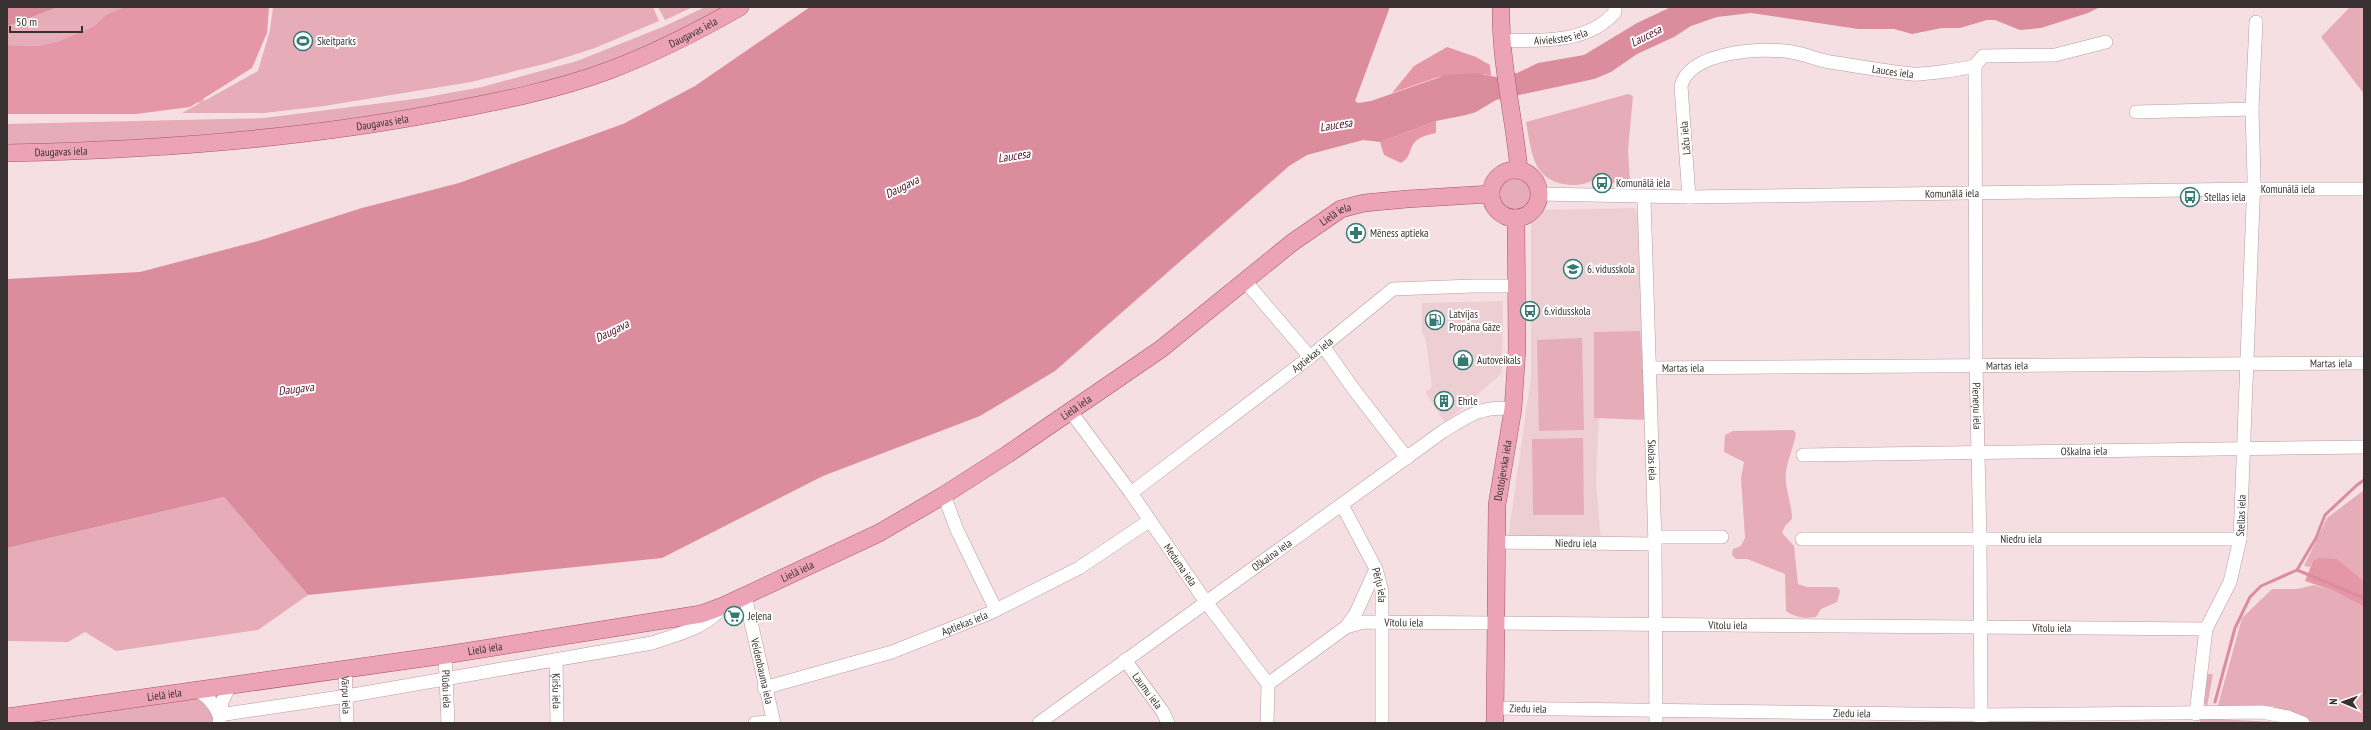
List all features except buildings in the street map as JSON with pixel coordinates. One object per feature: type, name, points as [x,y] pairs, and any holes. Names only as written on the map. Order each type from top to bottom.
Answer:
[{"type":"main road","name":"Daugavas iela","points":[[7,153],[112,150],[256,140],[398,120],[462,108],[558,86],[610,70],[685,37],[740,7]]},
{"type":"main road","points":[[1501,7],[1501,40],[1513,116],[1518,170]]},
{"type":"main road","points":[[1518,170],[1531,176],[1538,187],[1539,194],[1535,208],[1530,213],[1516,218],[1509,217],[1496,209],[1491,194],[1492,186],[1502,173],[1518,170]]},
{"type":"main road","name":"Lielā iela","points":[[7,717],[445,654],[701,614],[745,596],[879,532],[944,495],[1071,412],[1161,349],[1315,225],[1341,209],[1364,203],[1491,194]]},
{"type":"main road","name":"Dostojevska iela","points":[[1495,716],[1497,505],[1513,410],[1517,349],[1516,218]]},
{"type":"street","name":"Aiviekstes iela","points":[[1501,40],[1534,42],[1564,37],[1601,25],[1615,10]]},
{"type":"street","name":"Stellas iela","points":[[2196,714],[2206,629],[2230,582],[2240,539],[2253,188],[2252,109],[2256,22]]},
{"type":"street","name":"Lauces iela","points":[[1682,80],[1700,63],[1723,55],[1759,50],[1792,52],[1828,62],[1912,74],[1927,74],[1975,65],[1983,56],[2055,55],[2106,42]]},
{"type":"street","name":"Pieneņu iela","points":[[1975,65],[1976,366],[1980,539],[1980,719]]},
{"type":"street","name":"Lāču iela","points":[[1682,80],[1681,86],[1689,198]]},
{"type":"street","points":[[2136,112],[2252,109]]},
{"type":"street","name":"Komunālā iela","points":[[1539,194],[1689,198],[2253,188],[2364,189]]},
{"type":"street","name":"Skolas iela","points":[[1644,198],[1655,541],[1656,723]]},
{"type":"street","points":[[1245,281],[1310,357]]},
{"type":"street","name":"Aptiekas iela","points":[[1131,493],[1310,357],[1393,289],[1517,286]]},
{"type":"street","points":[[1323,346],[1355,391],[1407,458]]},
{"type":"street","name":"Martas iela","points":[[1649,368],[2364,363]]},
{"type":"street","name":"Oškalna iela","points":[[1039,723],[1442,432],[1482,410],[1499,407],[1513,410]]},
{"type":"street","name":"Meduma iela","points":[[1071,412],[1131,493],[1206,602],[1268,684]]},
{"type":"street","name":"Oškalna iela","points":[[1803,455],[2243,450],[2364,447]]},
{"type":"street","points":[[944,495],[957,530],[996,610]]},
{"type":"street","name":"Pērļu iela","points":[[1342,505],[1376,569],[1382,591],[1382,723]]},
{"type":"street","name":"Aptiekas iela","points":[[764,688],[892,652],[996,610],[1079,568],[1149,520]]},
{"type":"street","name":"Niedru iela","points":[[1496,542],[1655,541],[1722,537]]},
{"type":"street","name":"Niedru iela","points":[[1802,539],[2240,539]]},
{"type":"street","points":[[1346,627],[1355,615],[1376,569]]},
{"type":"street","name":"Veidenbauma iela","points":[[745,596],[764,688],[773,722]]},
{"type":"street","points":[[219,719],[556,660],[658,640],[685,632],[708,620],[723,606]]},
{"type":"street","name":"Vītolu iela","points":[[1268,684],[1346,627],[1364,622],[2206,629]]},
{"type":"street","name":"Plūdu iela","points":[[445,654],[448,723]]},
{"type":"street","name":"Ķiršu iela","points":[[556,660],[557,723]]},
{"type":"street","name":"Laumu iela","points":[[1125,660],[1163,712],[1168,723]]},
{"type":"street","name":"Vārpu iela","points":[[345,668],[347,723]]},
{"type":"street","points":[[1267,723],[1268,684]]},
{"type":"street","points":[[219,719],[226,692],[230,685]]},
{"type":"street","points":[[197,690],[211,700],[219,719]]},
{"type":"street","name":"Ziedu iela","points":[[1495,716],[1656,709],[1980,719],[2262,712],[2288,717],[2303,723]]},
{"type":"street","points":[[755,723],[773,722]]},
{"type":"shaded area","points":[[7,7],[124,7],[107,14],[94,26],[59,41],[38,46],[7,45]]},
{"type":"shaded area","points":[[124,7],[269,7],[267,33],[252,68],[190,107],[136,114],[7,114],[7,45],[38,46],[59,41],[94,26],[107,14]]},
{"type":"shaded area","points":[[273,7],[653,7],[659,21],[595,48],[548,63],[471,82],[324,106],[264,113],[182,113],[200,103],[118,102],[198,44],[204,101],[258,71],[270,30]]},
{"type":"shaded area","points":[[658,7],[693,7],[665,20]]},
{"type":"shaded area","points":[[705,7],[730,7],[671,37],[576,75],[480,99],[249,134],[7,147],[7,124],[264,118],[422,98],[482,87],[577,61],[665,26]]},
{"type":"shaded area","points":[[2350,7],[2364,7],[2364,94],[2321,37]]},
{"type":"shaded area","points":[[1447,47],[1476,57],[1490,65],[1491,76],[1485,74],[1438,77],[1392,93],[1414,66]]},
{"type":"shaded area","points":[[1628,94],[1633,96],[1628,150],[1630,181],[1610,183],[1597,180],[1576,185],[1562,184],[1551,180],[1543,174],[1537,166],[1533,156],[1526,122]]},
{"type":"shaded area","points":[[1436,121],[1436,133],[1418,139],[1414,143],[1406,159],[1401,163],[1384,155],[1380,142]]},
{"type":"shaded area","points":[[1516,177],[1522,178],[1528,182],[1532,188],[1532,200],[1528,206],[1522,210],[1516,211],[1510,210],[1504,206],[1500,200],[1499,194],[1500,188],[1504,182],[1510,178]]},
{"type":"shaded area","points":[[1635,208],[1640,225],[1644,418],[1599,417],[1596,481],[1601,540],[1508,539],[1531,377],[1531,215],[1538,210]]},
{"type":"shaded area","points":[[1503,301],[1502,373],[1445,423],[1425,392],[1432,387],[1426,341],[1422,332],[1422,303]]},
{"type":"shaded area","points":[[1640,331],[1647,420],[1594,418],[1594,332]]},
{"type":"shaded area","points":[[1582,338],[1584,430],[1539,431],[1537,340]]},
{"type":"shaded area","points":[[1793,430],[1796,433],[1786,472],[1792,519],[1785,526],[1782,533],[1794,546],[1798,584],[1807,587],[1837,587],[1840,591],[1837,602],[1821,609],[1816,617],[1812,618],[1796,616],[1786,611],[1785,574],[1747,559],[1736,559],[1732,555],[1733,549],[1741,546],[1745,538],[1741,478],[1744,462],[1724,452],[1725,435],[1733,431]]},
{"type":"shaded area","points":[[1583,438],[1584,515],[1533,515],[1532,439]]},
{"type":"shaded area","points":[[2364,490],[2364,581],[2337,559],[2313,561],[2310,567],[2304,566],[2327,518]]},
{"type":"shaded area","points":[[224,497],[308,595],[258,630],[116,651],[85,632],[68,642],[7,641],[7,548]]},
{"type":"shaded area","points":[[2319,558],[2337,559],[2364,581],[2364,607],[2334,591],[2305,581],[2313,561]]},
{"type":"shaded area","points":[[2314,585],[2334,591],[2364,607],[2364,723],[2315,723],[2272,706],[2221,710],[2218,705],[2242,618],[2272,589],[2297,589]]},
{"type":"shaded area","points":[[2205,674],[2213,674],[2207,707],[2202,700]]},
{"type":"shaded area","points":[[195,696],[204,700],[210,705],[213,723],[10,723]]},
{"type":"shaded area","points":[[2199,718],[2273,722],[2278,723],[2200,723]]},
{"type":"water","points":[[7,7],[58,7],[7,26]]},
{"type":"water","points":[[810,7],[1390,7],[1355,101],[1358,103],[1371,101],[1446,75],[1477,73],[1496,77],[1517,73],[1538,63],[1584,55],[1637,23],[1671,7],[2100,7],[2088,13],[2041,28],[2020,30],[1995,20],[1987,20],[1960,28],[1942,28],[1912,34],[1894,29],[1858,29],[1751,13],[1717,17],[1691,26],[1674,37],[1637,54],[1611,72],[1594,79],[1496,100],[1476,112],[1436,121],[1380,142],[1363,140],[1307,155],[1289,166],[1055,371],[980,416],[823,476],[662,558],[308,595],[224,497],[7,548],[7,279],[140,272],[258,241],[362,208],[459,183],[623,124],[695,86]]},
{"type":"waterway","points":[[2215,702],[2235,628],[2250,597],[2261,586],[2297,570],[2316,538],[2325,515],[2364,480]]},
{"type":"waterway","points":[[2297,570],[2364,598]]},
{"type":"place","name":"Skeitparks","points":[[303,41]]},
{"type":"place","name":"Komunālā iela","points":[[1602,183]]},
{"type":"place","name":"Stellas iela","points":[[2190,197]]},
{"type":"place","name":"Mēness aptieka","points":[[1356,233]]},
{"type":"place","name":"6. vidusskola","points":[[1573,269]]},
{"type":"place","name":"6.vidusskola","points":[[1530,311]]},
{"type":"place","name":"Latvijas Propāna Gāze","points":[[1435,320]]},
{"type":"place","name":"Autoveikals","points":[[1463,360]]},
{"type":"place","name":"Ehrle","points":[[1444,401]]},
{"type":"place","name":"Jeļena","points":[[734,616]]},
{"type":"water label","name":"Laucesa","points":[[1646,36]]},
{"type":"water label","name":"Laucesa","points":[[1336,125]]},
{"type":"water label","name":"Laucesa","points":[[1014,156]]},
{"type":"water label","name":"Daugava","points":[[902,187]]},
{"type":"water label","name":"Daugava","points":[[612,331]]},
{"type":"water label","name":"Daugava","points":[[296,389]]}]
